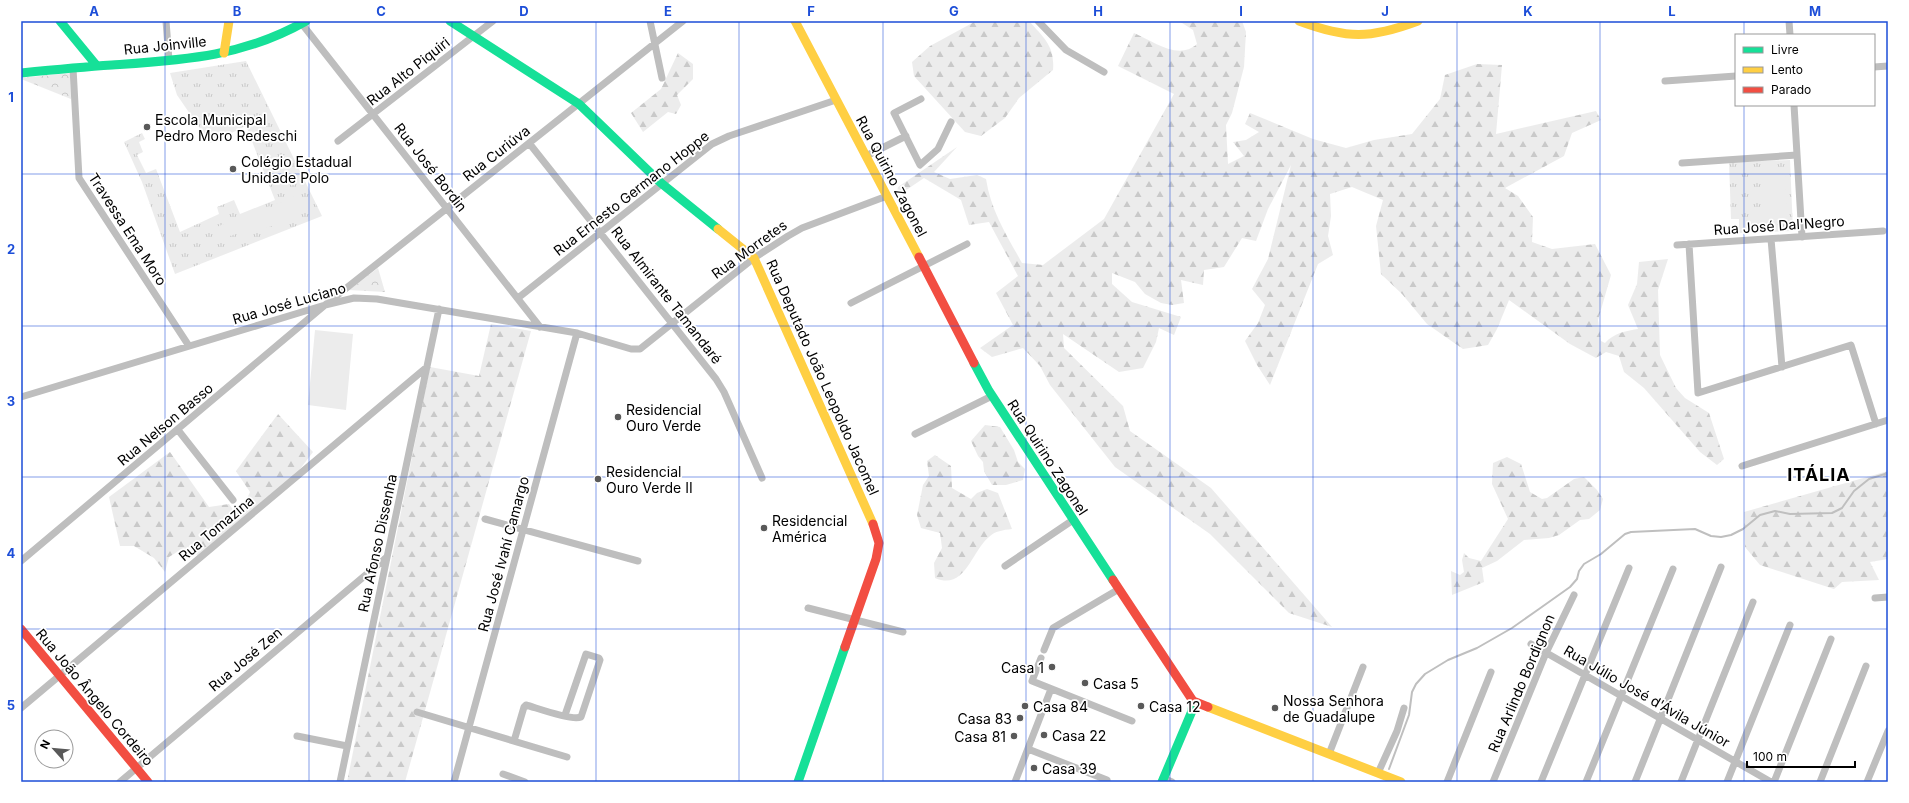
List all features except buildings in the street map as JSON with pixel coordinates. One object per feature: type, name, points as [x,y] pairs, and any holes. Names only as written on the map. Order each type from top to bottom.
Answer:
[{"type":"street","points":[[60,21],[97,66]]},
{"type":"street","points":[[166,21],[169,60]]},
{"type":"street","points":[[224,53],[229,21]]},
{"type":"street","name":"Rua Deputado João Leopoldo Jacomel","points":[[450,21],[578,104],[662,183],[754,258],[878,536],[879,543],[876,559],[798,782]]},
{"type":"street","name":"Rua Alto Piquiri","points":[[338,141],[493,21]]},
{"type":"street","points":[[650,21],[662,78]]},
{"type":"street","name":"Rua Curiúva","points":[[325,305],[683,21]]},
{"type":"street","name":"Rua Quirino Zagonel","points":[[795,21],[956,331],[992,396],[1193,701]]},
{"type":"street","points":[[1038,21],[1066,50],[1104,72]]},
{"type":"street","points":[[1299,21],[1333,34],[1359,37],[1382,34],[1418,21]]},
{"type":"street","points":[[1789,21],[1790,34]]},
{"type":"street","name":"Rua Joinville","points":[[21,73],[169,60],[224,53],[264,43],[304,22]]},
{"type":"street","name":"Rua José Bordin","points":[[304,22],[373,114],[540,326]]},
{"type":"street","points":[[1875,67],[1888,66]]},
{"type":"street","name":"Travessa Ema Moro","points":[[74,68],[79,178],[189,346]]},
{"type":"street","points":[[1665,81],[1735,76]]},
{"type":"street","points":[[921,99],[894,112],[920,165],[938,149],[951,122]]},
{"type":"street","name":"Rua Ernesto Germano Hoppe","points":[[518,298],[703,149],[721,139],[836,100]]},
{"type":"street","points":[[1794,106],[1802,236]]},
{"type":"street","points":[[866,156],[906,136]]},
{"type":"street","name":"Rua Almirante Tamandaré","points":[[529,143],[721,386],[762,478]]},
{"type":"street","points":[[1682,162],[1797,155]]},
{"type":"street","name":"Rua Morretes","points":[[640,349],[754,258],[788,236],[802,228],[887,196]]},
{"type":"street","name":"Rua José Dal'Negro","points":[[1677,245],[1883,231]]},
{"type":"street","points":[[1771,239],[1782,367]]},
{"type":"street","points":[[851,303],[968,244]]},
{"type":"street","points":[[1689,244],[1698,393],[1851,345],[1876,424]]},
{"type":"street","name":"Rua José Luciano","points":[[21,397],[325,305],[365,297],[540,326],[577,333],[631,349],[640,349]]},
{"type":"street","name":"Rua Nelson Basso","points":[[21,561],[325,305]]},
{"type":"street","name":"Rua Afonso Dissenha","points":[[340,782],[440,309]]},
{"type":"street","name":"Rua José Ivahí Camargo","points":[[454,782],[577,333]]},
{"type":"street","name":"Rua Tomazina","points":[[21,708],[427,367]]},
{"type":"street","points":[[915,434],[992,396]]},
{"type":"street","points":[[1742,466],[1888,420]]},
{"type":"street","points":[[178,430],[233,500]]},
{"type":"street","points":[[485,519],[638,561]]},
{"type":"street","points":[[1005,566],[1073,520]]},
{"type":"street","name":"Rua José Zen","points":[[120,782],[387,557]]},
{"type":"street","points":[[1634,782],[1721,567]]},
{"type":"street","points":[[1541,782],[1630,568]]},
{"type":"street","points":[[1586,782],[1673,570]]},
{"type":"street","points":[[1044,650],[1053,628],[1119,588]]},
{"type":"street","name":"Rua Arlindo Bordignon","points":[[1493,782],[1546,653],[1574,595]]},
{"type":"street","points":[[1875,598],[1888,597]]},
{"type":"street","points":[[1681,782],[1753,602]]},
{"type":"street","points":[[808,608],[903,632]]},
{"type":"street","points":[[1728,782],[1790,625]]},
{"type":"street","name":"Rua João Ângelo Cordeiro","points":[[21,629],[148,782]]},
{"type":"street","points":[[1774,782],[1831,639]]},
{"type":"street","name":"Rua Júlio José d'Ávila Júnior","points":[[1531,644],[1771,782]]},
{"type":"street","points":[[514,741],[526,704],[565,715],[578,718],[581,717],[600,660],[599,658],[588,653],[586,654],[565,715]]},
{"type":"street","points":[[1041,658],[1032,681],[1132,721]]},
{"type":"street","points":[[1820,782],[1866,666]]},
{"type":"street","points":[[1329,754],[1363,667]]},
{"type":"street","points":[[1447,782],[1491,672]]},
{"type":"street","points":[[1015,782],[1051,689]]},
{"type":"street","points":[[1172,782],[1163,780],[1192,711],[1193,701],[1400,782]]},
{"type":"street","points":[[1378,773],[1397,731],[1404,708]]},
{"type":"street","points":[[417,712],[567,757]]},
{"type":"street","points":[[1867,782],[1888,731]]},
{"type":"street","points":[[297,736],[347,746]]},
{"type":"street","points":[[1028,749],[1107,780]]},
{"type":"street","points":[[503,774],[525,782]]},
{"type":"green space","points":[[976,21],[1029,21],[1050,48],[1053,62],[1053,70],[1019,98],[1005,118],[981,136],[965,132],[914,76],[912,62],[930,46]]},
{"type":"green space","points":[[1179,21],[1242,21],[1246,32],[1244,67],[1232,113],[1226,125],[1228,164],[1244,156],[1233,142],[1246,140],[1259,132],[1245,124],[1250,113],[1313,139],[1346,148],[1374,140],[1412,134],[1440,99],[1445,75],[1477,64],[1502,65],[1496,134],[1596,111],[1601,120],[1572,133],[1564,156],[1505,188],[1518,196],[1533,217],[1532,242],[1552,249],[1595,244],[1611,275],[1598,320],[1601,341],[1605,343],[1616,335],[1638,329],[1628,305],[1637,284],[1639,262],[1668,259],[1658,290],[1660,355],[1676,388],[1685,398],[1709,413],[1724,459],[1717,465],[1700,452],[1644,388],[1624,372],[1619,356],[1606,352],[1596,358],[1570,344],[1509,300],[1497,329],[1488,345],[1463,349],[1427,324],[1402,294],[1381,274],[1376,226],[1383,200],[1352,187],[1330,194],[1331,216],[1328,236],[1333,255],[1318,264],[1270,385],[1257,365],[1245,341],[1258,323],[1265,305],[1252,289],[1268,259],[1291,165],[1268,209],[1256,241],[1242,238],[1224,267],[1204,270],[1203,285],[1181,280],[1184,303],[1172,305],[1161,303],[1145,294],[1135,282],[1112,273],[1112,284],[1132,302],[1181,317],[1174,335],[1159,328],[1156,342],[1143,368],[1119,372],[1063,334],[1064,348],[1123,406],[1130,431],[1211,488],[1332,627],[1289,613],[1210,534],[1115,467],[1050,385],[1040,366],[1023,348],[992,357],[980,348],[1013,325],[996,293],[1018,276],[989,222],[969,225],[961,200],[924,178],[896,197],[898,187],[957,147],[934,172],[950,179],[977,175],[986,179],[988,191],[996,213],[1005,233],[1022,263],[1043,265],[1104,219],[1174,94],[1118,66],[1134,33],[1166,48],[1182,51],[1190,49],[1197,44],[1193,30]]},
{"type":"green space","points":[[678,53],[693,64],[693,79],[677,95],[681,105],[676,114],[668,112],[643,132],[631,113],[661,89]]},
{"type":"green space","name":"Colégio Estadual Unidade Polo","points":[[246,61],[322,216],[175,274],[142,182],[124,142],[142,133],[145,139],[139,142],[143,152],[137,155],[146,173],[156,169],[180,232],[219,214],[217,207],[234,200],[240,214],[275,200],[246,126],[210,143],[177,95],[170,73]]},
{"type":"green space","points":[[70,73],[71,99],[21,79],[21,78]]},
{"type":"green space","points":[[1790,160],[1793,231],[1739,233],[1739,219],[1731,219],[1729,162]]},
{"type":"green space","points":[[1762,173],[1785,173],[1787,220],[1763,221]]},
{"type":"green space","points":[[300,194],[306,208],[293,214],[287,200]]},
{"type":"green space","points":[[282,202],[288,219],[279,222],[272,205]]},
{"type":"green space","points":[[270,206],[277,224],[245,236],[238,218]]},
{"type":"green space","points":[[236,219],[241,232],[219,240],[214,228]]},
{"type":"green space","points":[[378,268],[385,292],[349,290]]},
{"type":"green space","points":[[491,324],[531,331],[405,782],[347,782],[430,367],[479,376]]},
{"type":"green space","points":[[315,330],[353,334],[346,410],[308,405]]},
{"type":"green space","points":[[278,414],[313,452],[297,473],[198,555],[180,550],[169,557],[165,572],[154,558],[134,546],[120,546],[109,497],[170,452],[209,507],[229,504],[234,511],[245,503],[250,492],[236,471]]},
{"type":"green space","points":[[985,425],[1000,427],[1014,450],[1018,462],[1025,469],[1023,480],[1006,485],[992,485],[984,471],[983,462],[978,456],[971,441]]},
{"type":"green space","points":[[935,455],[951,466],[952,488],[971,499],[977,493],[987,489],[998,493],[1012,529],[999,531],[991,535],[961,575],[954,579],[945,581],[935,578],[934,563],[942,548],[940,533],[921,528],[917,515],[923,485],[929,476],[927,461]]},
{"type":"green space","points":[[1507,457],[1521,464],[1530,492],[1542,499],[1547,498],[1574,479],[1584,477],[1597,490],[1603,499],[1600,510],[1589,519],[1580,520],[1559,535],[1549,538],[1524,540],[1497,561],[1482,568],[1484,582],[1452,595],[1451,571],[1460,575],[1464,572],[1462,560],[1464,553],[1469,558],[1481,561],[1508,519],[1492,484],[1493,463]]},
{"type":"green space","points":[[1888,471],[1888,559],[1870,562],[1879,580],[1842,582],[1834,589],[1760,565],[1745,547],[1744,512]]},
{"type":"waterway","points":[[1389,769],[1409,715],[1412,692],[1416,684],[1425,674],[1448,660],[1477,648],[1512,628],[1570,587],[1577,579],[1579,571],[1584,564],[1601,554],[1625,534],[1631,532],[1695,529],[1711,536],[1721,537],[1731,535],[1743,529],[1760,515],[1775,511],[1790,514],[1832,513],[1842,508],[1854,491],[1869,479],[1888,473]]},
{"type":"traffic: fast","points":[[60,21],[97,66]]},
{"type":"traffic: fast","points":[[21,73],[163,61],[212,55],[259,42],[306,21]]},
{"type":"traffic: fast","points":[[450,21],[579,104],[661,183],[718,229]]},
{"type":"traffic: fast","points":[[974,363],[989,391],[1113,580]]},
{"type":"traffic: fast","points":[[798,782],[845,647]]},
{"type":"traffic: fast","points":[[1162,782],[1192,711],[1193,701]]},
{"type":"traffic: slow","points":[[224,53],[229,21]]},
{"type":"traffic: slow","points":[[795,21],[919,257]]},
{"type":"traffic: slow","points":[[1299,21],[1345,34],[1372,34],[1418,21]]},
{"type":"traffic: slow","points":[[718,229],[754,258],[873,524]]},
{"type":"traffic: slow","points":[[1208,707],[1401,782]]},
{"type":"traffic: jam","points":[[919,257],[974,363]]},
{"type":"traffic: jam","points":[[845,647],[876,559],[879,543],[873,524]]},
{"type":"traffic: jam","points":[[1113,580],[1193,701],[1208,707]]},
{"type":"traffic: jam","points":[[21,629],[148,782]]},
{"type":"place","name":"Escola Municipal Pedro Moro Redeschi","points":[[147,127]]},
{"type":"place","name":"Colégio Estadual Unidade Polo","points":[[233,169]]},
{"type":"place","name":"Residencial Ouro Verde","points":[[618,417]]},
{"type":"place","name":"Residencial Ouro Verde II","points":[[598,479]]},
{"type":"place","name":"Residencial América","points":[[764,528]]},
{"type":"place","name":"Casa 1","points":[[1052,667]]},
{"type":"place","name":"Casa 5","points":[[1085,683]]},
{"type":"place","name":"Casa 84","points":[[1025,706]]},
{"type":"place","name":"Casa 12","points":[[1141,706]]},
{"type":"place","name":"Nossa Senhora de Guadalupe","points":[[1275,708]]},
{"type":"place","name":"Casa 83","points":[[1020,718]]},
{"type":"place","name":"Casa 22","points":[[1044,735]]},
{"type":"place","name":"Casa 81","points":[[1014,736]]},
{"type":"place","name":"Casa 39","points":[[1034,768]]},
{"type":"district","name":"ITÁLIA","points":[[1819,474]]}]
